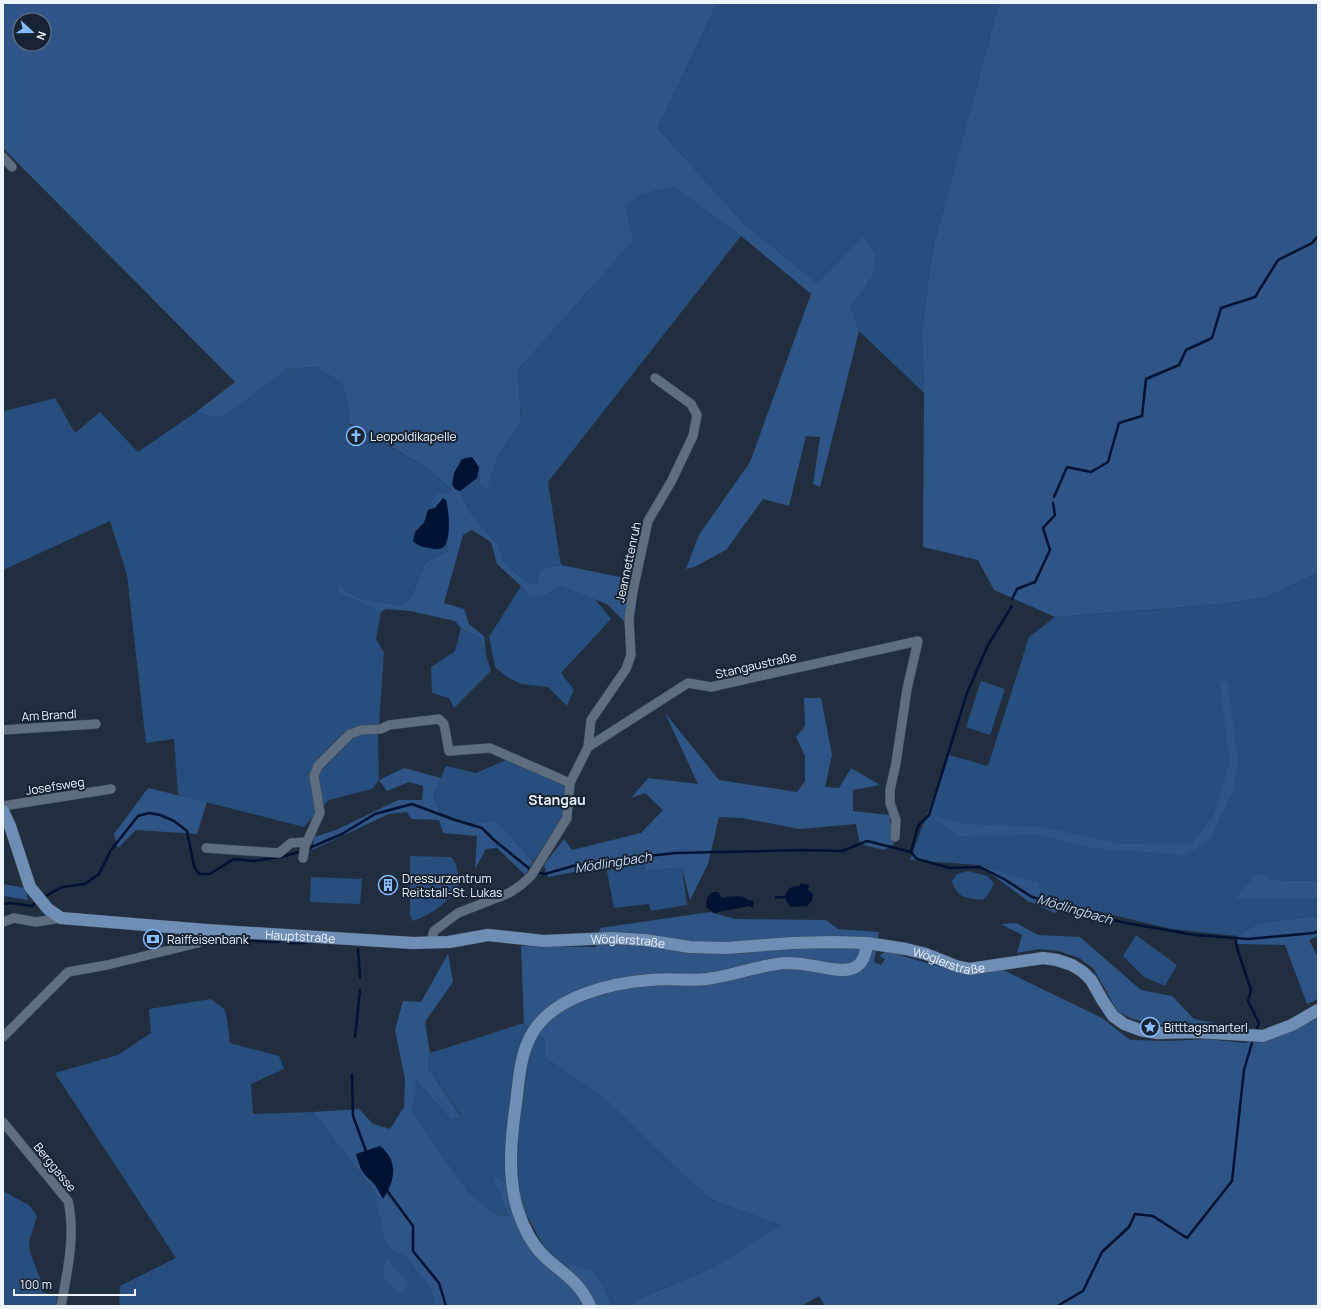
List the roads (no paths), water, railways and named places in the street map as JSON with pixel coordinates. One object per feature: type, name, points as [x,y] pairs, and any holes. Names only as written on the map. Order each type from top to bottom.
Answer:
[{"type":"main road","name":"Hauptstraße","points":[[3,811],[10,826],[30,887],[48,909],[61,918],[206,930],[413,943],[448,942],[488,935],[544,941]]},
{"type":"main road","name":"Wöglerstraße","points":[[544,941],[613,938],[645,940],[690,947],[726,948],[806,942],[867,943],[906,948],[956,966],[969,969],[1043,958],[1057,960],[1072,965],[1083,972],[1091,980],[1103,1002],[1113,1016],[1124,1024],[1140,1030],[1157,1033],[1196,1032],[1262,1036],[1279,1031],[1318,1010]]},
{"type":"main road","points":[[590,1306],[576,1283],[548,1260],[537,1248],[524,1225],[516,1202],[512,1174],[514,1121],[522,1059],[533,1032],[551,1013],[572,999],[590,991],[618,983],[651,980],[707,979],[760,967],[786,964],[814,966],[834,970],[848,970],[863,962],[867,943]]},
{"type":"street","points":[[3,157],[12,167]]},
{"type":"street","name":"Jeannettenruh","points":[[588,746],[591,720],[626,669],[631,655],[629,619],[632,591],[648,521],[671,482],[693,436],[696,415],[691,404],[655,378]]},
{"type":"street","name":"Stangaustraße","points":[[588,746],[688,682],[712,687],[918,641],[907,688],[896,763],[890,790],[890,803],[896,820],[896,838]]},
{"type":"street","points":[[303,858],[306,844],[320,813],[314,776],[318,766],[350,734],[361,730],[381,729],[389,725],[439,719],[444,724],[449,751],[490,748],[570,783]]},
{"type":"street","name":"Am Brandl","points":[[3,730],[96,724]]},
{"type":"street","points":[[430,943],[434,931],[458,913],[509,893],[531,876],[567,818],[570,783],[588,746]]},
{"type":"street","name":"Josefsweg","points":[[3,806],[111,789]]},
{"type":"street","points":[[206,848],[279,853],[291,843],[306,844]]},
{"type":"street","points":[[3,922],[14,918],[36,922],[61,918]]},
{"type":"street","points":[[3,1037],[68,972],[107,965],[198,943],[206,930]]},
{"type":"street","name":"Berggasse","points":[[3,1122],[68,1202],[71,1215],[71,1241],[61,1306]]},
{"type":"waterway","points":[[1054,497],[1067,467],[1091,472],[1108,462],[1119,423],[1142,416],[1146,379],[1179,365],[1186,350],[1212,338],[1221,308],[1255,297],[1278,260],[1312,243],[1318,236]]},
{"type":"waterway","points":[[1012,599],[1017,589],[1035,582],[1050,550],[1043,528],[1055,515],[1053,503]]},
{"type":"waterway","points":[[911,852],[918,826],[929,815],[967,693],[988,645],[1012,606]]},
{"type":"waterway","name":"Mödlingbach","points":[[307,849],[342,834],[375,814],[412,804],[482,828],[494,840],[531,870]]},
{"type":"waterway","name":"Mödlingbach","points":[[44,897],[62,887],[85,884],[99,874],[111,850],[138,816],[149,813],[160,815],[174,821],[187,831],[194,866],[199,874],[210,874],[234,859],[253,861],[281,857],[302,851]]},
{"type":"waterway","name":"Mödlingbach","points":[[536,872],[545,874],[573,866],[676,853],[802,850],[842,851],[867,841],[911,852],[917,859],[950,868],[980,867],[1004,879],[1032,897],[1121,922],[1195,935],[1248,939],[1314,933],[1318,931]]},
{"type":"waterway","name":"Mödlingbach","points":[[3,904],[10,903],[32,906],[38,901]]},
{"type":"waterway","points":[[1235,938],[1251,990],[1248,1001],[1259,1023],[1257,1029]]},
{"type":"waterway","points":[[232,940],[279,942]]},
{"type":"waterway","points":[[288,943],[306,943]]},
{"type":"waterway","points":[[358,949],[360,978]]},
{"type":"waterway","points":[[355,1037],[360,990]]},
{"type":"waterway","points":[[1059,1305],[1083,1291],[1102,1252],[1129,1227],[1135,1214],[1153,1216],[1187,1238],[1232,1181],[1244,1070],[1252,1043]]},
{"type":"waterway","points":[[352,1075],[353,1116],[366,1151]]},
{"type":"waterway","points":[[388,1192],[413,1226],[413,1251],[439,1283],[446,1306]]},
{"type":"place","name":"Leopoldikapelle","points":[[356,436]]},
{"type":"place","name":"Dressurzentrum Reitstall-St. Lukas","points":[[388,885]]},
{"type":"place","name":"Raiffeisenbank","points":[[153,939]]},
{"type":"place","name":"Bitttagsmarterl","points":[[1150,1027]]},
{"type":"district","name":"Stangau","points":[[557,799]]}]
